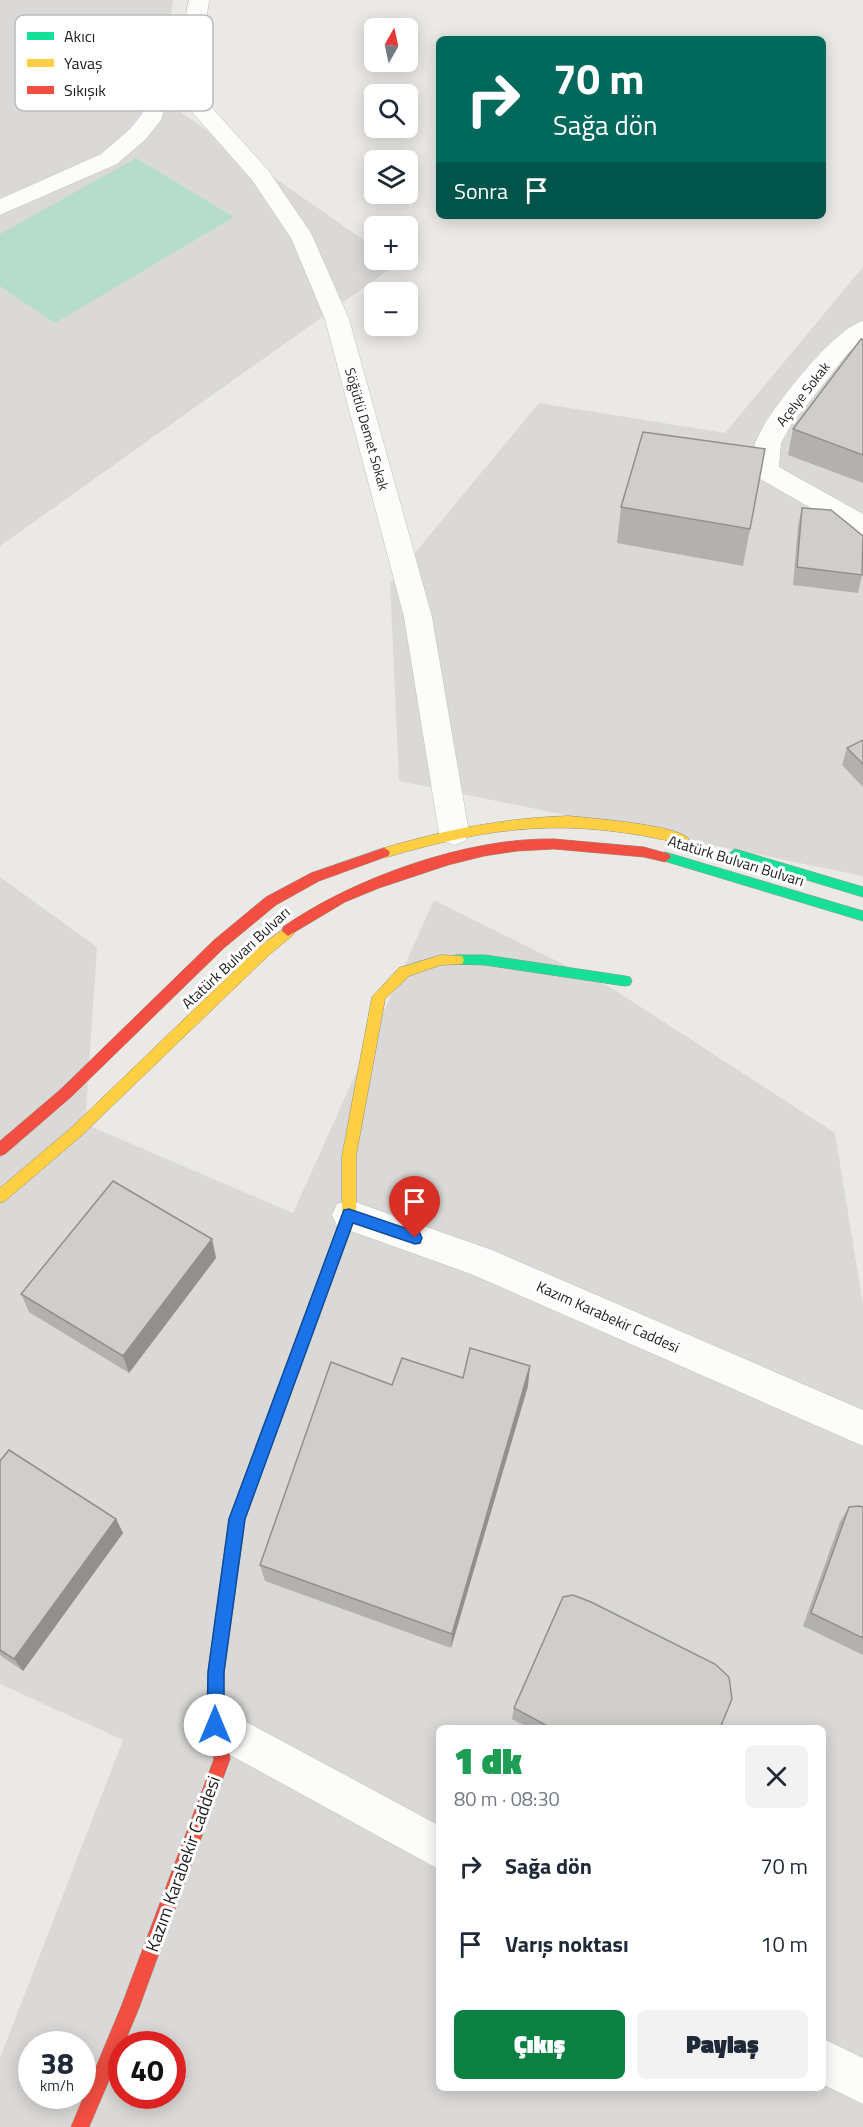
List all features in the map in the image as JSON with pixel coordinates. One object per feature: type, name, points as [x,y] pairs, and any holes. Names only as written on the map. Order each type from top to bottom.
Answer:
[{"type":"street","points":[[196,15],[199,0]]},
{"type":"street","points":[[0,208],[109,159],[138,134],[154,111]]},
{"type":"street","name":"Söğütlü Demet Sokak","points":[[202,111],[260,175],[303,238],[337,319],[418,617],[454,833]]},
{"type":"street","name":"Açelye Sokak","points":[[863,329],[839,347],[780,421],[768,443],[766,471],[863,526]]},
{"type":"street","name":"Atatürk Bulvarı Bulvarı","points":[[0,1150],[76,1084],[216,945],[273,900],[330,871],[391,850],[454,833],[521,821],[564,820],[631,827],[696,843]]},
{"type":"street","name":"Atatürk Bulvarı Bulvarı","points":[[0,1197],[76,1132],[265,950],[302,919],[357,891],[438,863],[498,849],[546,844],[656,854],[863,916]]},
{"type":"street","name":"Atatürk Bulvarı Bulvarı","points":[[718,849],[863,892]]},
{"type":"street","name":"Kazım Karabekir Caddesi","points":[[80,2127],[129,2008],[222,1759],[215,1725],[216,1672],[237,1519],[349,1215],[349,1156],[379,997],[404,972],[441,960],[485,960],[625,981]]},
{"type":"street","name":"Kazım Karabekir Caddesi","points":[[349,1215],[480,1261],[863,1428]]},
{"type":"street","points":[[215,1725],[436,1847]]},
{"type":"street","points":[[826,2062],[863,2082]]},
{"type":"shaded area","points":[[0,0],[173,0],[171,15],[15,15],[15,111],[179,111],[364,240],[364,270],[388,270],[371,282],[364,282],[364,287],[0,546]]},
{"type":"shaded area","points":[[863,267],[863,876],[399,781],[390,583],[539,403],[725,433]]},
{"type":"shaded area","points":[[0,877],[97,947],[85,1124],[293,1213],[434,900],[613,989],[835,1133],[863,1305],[863,2127],[0,2127],[0,2058],[123,1740],[0,1684]]},
{"type":"green space","points":[[136,158],[234,217],[55,323],[0,286],[0,234]]},
{"type":"building","points":[[863,339],[863,455],[793,429]]},
{"type":"building","points":[[643,432],[765,449],[750,529],[621,507]]},
{"type":"building","points":[[802,508],[831,510],[863,536],[862,575],[797,567]]},
{"type":"building","points":[[863,740],[863,764],[847,748]]},
{"type":"building","points":[[113,1181],[212,1239],[123,1356],[21,1294]]},
{"type":"building","points":[[470,1348],[530,1366],[452,1634],[260,1565],[331,1362],[392,1385],[402,1358],[463,1378]]},
{"type":"building","points":[[9,1450],[116,1519],[14,1659],[0,1650],[0,1461]]},
{"type":"building","points":[[849,1507],[863,1507],[863,1638],[811,1613]]},
{"type":"building","points":[[573,1595],[591,1602],[715,1664],[729,1677],[732,1699],[721,1725],[545,1725],[514,1708],[563,1597]]},
{"type":"traffic: fast","points":[[735,854],[863,892]]},
{"type":"traffic: fast","points":[[665,857],[863,916]]},
{"type":"traffic: fast","points":[[457,960],[485,960],[625,981]]},
{"type":"traffic: fast","points":[[215,1709],[216,1672],[237,1519],[315,1307]]},
{"type":"traffic: slow","points":[[384,853],[461,832],[532,822],[568,821],[605,824],[683,839]]},
{"type":"traffic: slow","points":[[0,1197],[76,1132],[265,950],[288,931]]},
{"type":"traffic: slow","points":[[315,1307],[349,1215],[349,1156],[379,997],[404,972],[441,960],[457,960]]},
{"type":"traffic: jam","points":[[288,931],[311,915],[374,884],[411,871],[484,851],[554,844],[644,852],[665,857]]},
{"type":"traffic: jam","points":[[0,1150],[66,1093],[219,944],[271,901],[315,877],[384,853]]},
{"type":"traffic: jam","points":[[80,2127],[130,2008],[222,1759],[215,1725],[215,1709]]},
{"type":"route","points":[[215,1725],[216,1672],[237,1519],[349,1215],[415,1238]]}]
